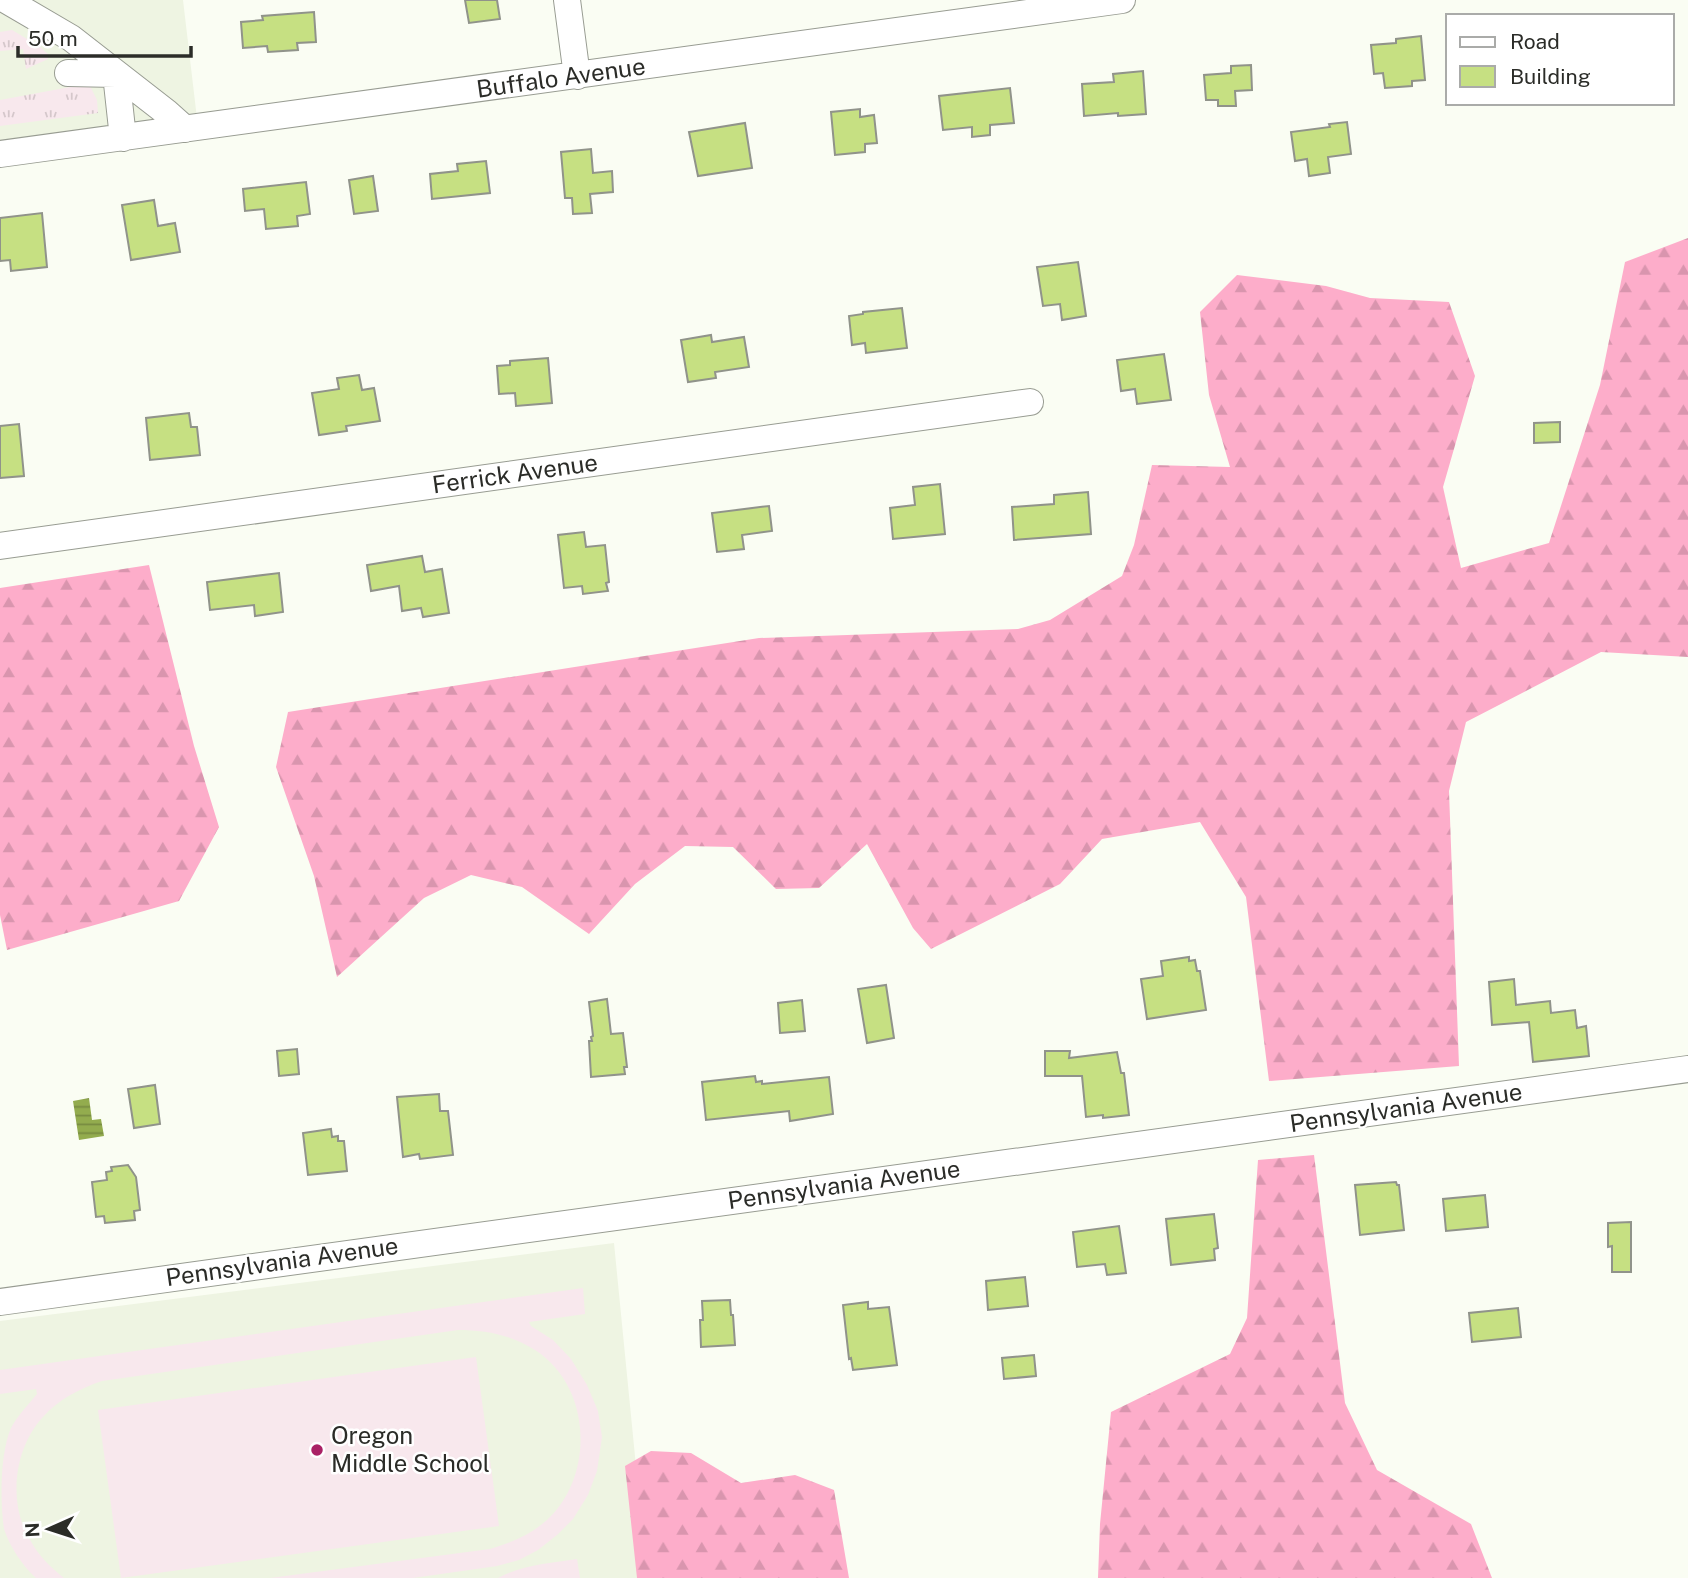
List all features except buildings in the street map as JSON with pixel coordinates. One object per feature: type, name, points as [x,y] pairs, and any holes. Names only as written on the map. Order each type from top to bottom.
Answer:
[{"type":"street","points":[[6,0],[71,38],[185,129]]},
{"type":"street","points":[[567,0],[577,76]]},
{"type":"street","name":"Buffalo Avenue","points":[[0,154],[1122,0]]},
{"type":"street","points":[[68,73],[116,74]]},
{"type":"street","points":[[116,74],[123,138]]},
{"type":"street","name":"Ferrick Avenue","points":[[0,547],[1030,402]]},
{"type":"street","name":"Pennsylvania Avenue","points":[[0,1301],[1688,1069]]},
{"type":"shaded area","points":[[0,0],[183,0],[198,127],[0,155]]},
{"type":"shaded area","points":[[89,1098],[92,1120],[101,1119],[104,1136],[79,1140],[73,1101]]},
{"type":"shaded area","name":"Oregon Middle School","points":[[614,1243],[647,1578],[0,1578],[0,1321]]},
{"type":"green space","points":[[12,30],[39,46],[49,55],[48,59],[26,69],[23,49],[0,51],[0,32]]},
{"type":"green space","points":[[81,85],[90,86],[97,100],[98,113],[0,126],[0,100]]},
{"type":"green space","points":[[1688,238],[1688,657],[1601,652],[1466,722],[1449,791],[1459,1066],[1269,1081],[1246,897],[1200,822],[1102,839],[1060,884],[931,949],[913,928],[867,844],[819,888],[776,889],[733,847],[685,846],[635,884],[589,934],[522,887],[471,875],[424,898],[337,977],[314,876],[276,767],[288,712],[759,638],[1018,629],[1050,620],[1122,576],[1134,545],[1152,465],[1230,467],[1209,395],[1200,312],[1237,275],[1326,286],[1370,298],[1449,302],[1475,376],[1443,487],[1461,568],[1549,543],[1600,385],[1625,262]]},
{"type":"green space","points":[[149,565],[194,746],[219,827],[179,901],[7,950],[0,915],[0,588]]},
{"type":"green space","points":[[1314,1155],[1345,1403],[1377,1470],[1471,1524],[1492,1578],[1098,1578],[1100,1524],[1111,1412],[1230,1354],[1247,1318],[1258,1160]]},
{"type":"green space","points":[[583,1288],[585,1314],[529,1322],[553,1340],[571,1359],[587,1385],[598,1411],[602,1437],[597,1471],[588,1495],[573,1519],[538,1550],[519,1560],[497,1566],[413,1578],[270,1578],[490,1549],[534,1530],[563,1502],[573,1480],[579,1456],[577,1408],[568,1386],[554,1366],[535,1350],[498,1334],[468,1330],[102,1381],[85,1387],[56,1405],[33,1430],[20,1459],[17,1476],[18,1508],[22,1524],[40,1555],[64,1578],[36,1578],[17,1555],[4,1529],[2,1492],[7,1438],[20,1414],[37,1394],[36,1389],[0,1394],[0,1370]]},
{"type":"green space","points":[[476,1357],[499,1526],[121,1578],[98,1410]]},
{"type":"green space","points":[[651,1451],[691,1453],[741,1483],[795,1475],[834,1490],[849,1578],[637,1578],[625,1466]]},
{"type":"green space","points":[[577,1559],[580,1578],[498,1578],[527,1567]]},
{"type":"place","name":"Oregon Middle School","points":[[317,1450]]}]
